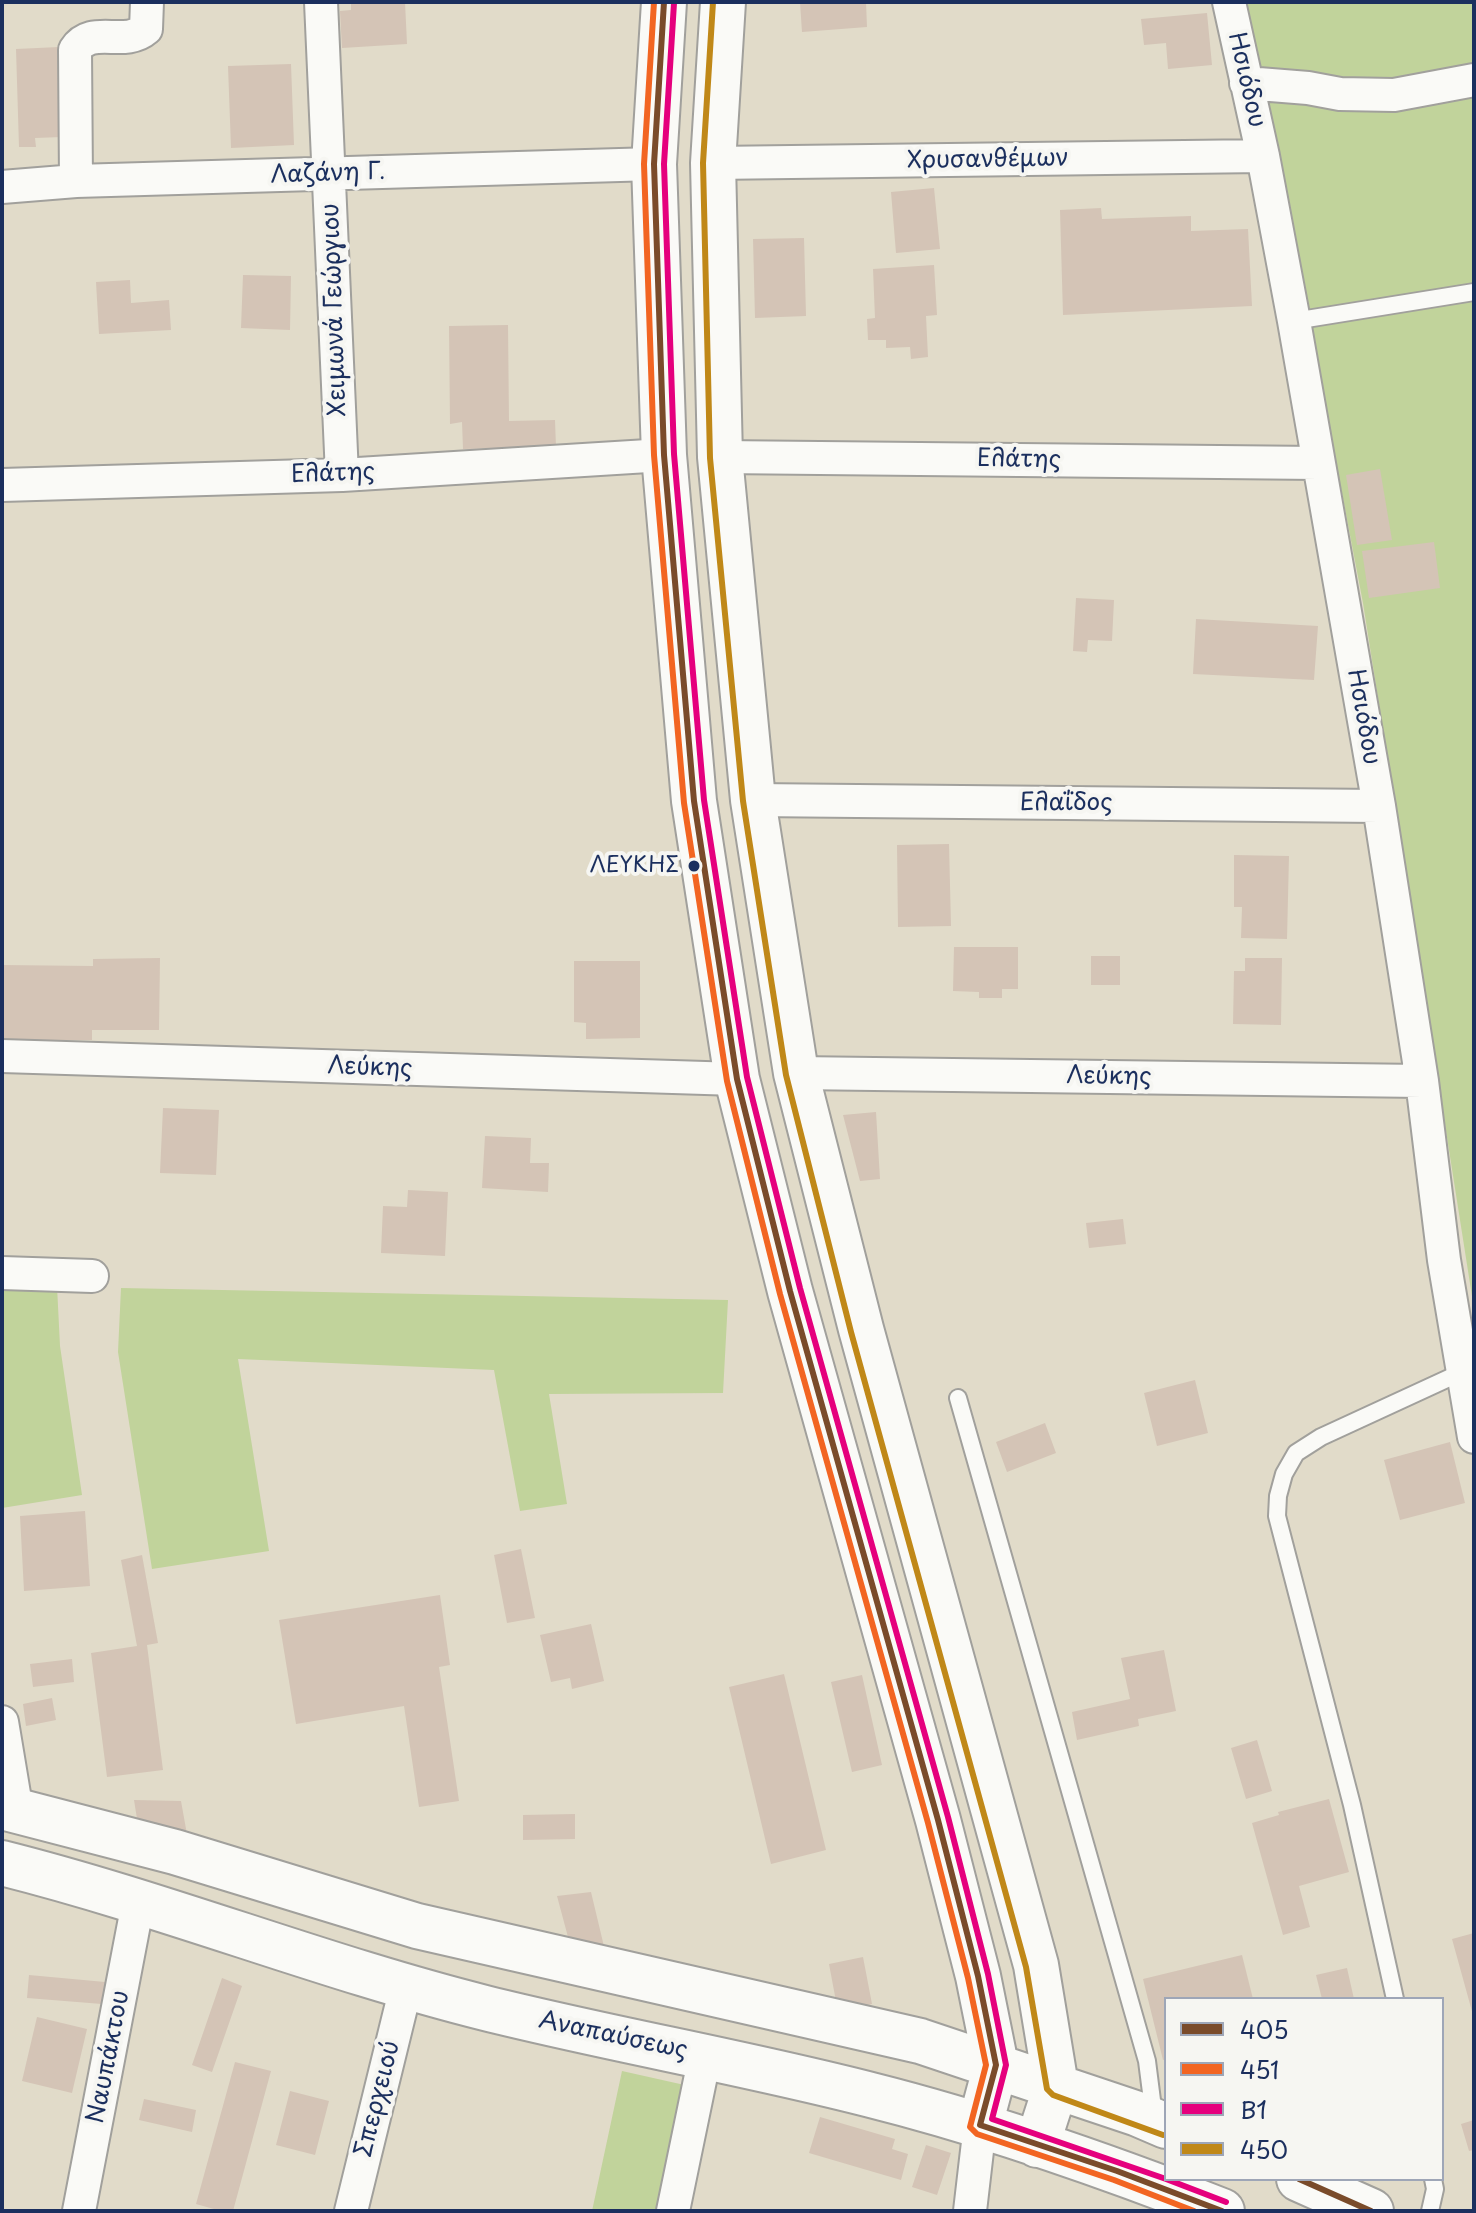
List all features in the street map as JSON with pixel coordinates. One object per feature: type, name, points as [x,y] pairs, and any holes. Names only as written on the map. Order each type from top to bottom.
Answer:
[{"type":"main road","points":[[664,2],[654,164],[664,455],[694,801],[737,1079],[790,1291],[938,1820],[978,1976],[996,2065],[980,2125]]},
{"type":"main road","points":[[723,2],[713,163],[720,457],[753,800],[796,1073],[861,1329],[1036,1965],[1056,2086],[1037,2145]]},
{"type":"main road","points":[[10,1810],[175,1852],[417,1926],[920,2041],[1160,2124]]},
{"type":"main road","name":"Αναπαύσεως","points":[[2,1863],[406,1987],[502,2012],[871,2095],[980,2125],[1117,2171],[1222,2211]]},
{"type":"main road","points":[[1304,2181],[1371,2211]]},
{"type":"street","points":[[76,181],[75,50],[80,42],[89,37],[131,38],[139,35],[146,29],[147,2]]},
{"type":"street","name":"Χειμωνά Γεώργιου","points":[[321,2],[342,475]]},
{"type":"street","name":"Ησιόδου","points":[[1229,2],[1263,156],[1294,321],[1379,806],[1422,1081],[1444,1260],[1474,1437]]},
{"type":"street","points":[[1246,83],[1340,94],[1394,95],[1474,80]]},
{"type":"street","name":"Χρυσανθέμων","points":[[713,163],[1263,156]]},
{"type":"street","name":"Λαζάνη Γ.","points":[[2,187],[76,181],[654,164]]},
{"type":"street","name":"Ελάτης","points":[[2,485],[342,475],[664,455]]},
{"type":"street","name":"Ελάτης","points":[[720,457],[1318,463]]},
{"type":"street","name":"Ελαΐδος","points":[[753,800],[1379,806]]},
{"type":"street","name":"Λεύκης","points":[[2,1056],[737,1079]]},
{"type":"street","name":"Λεύκης","points":[[796,1073],[1422,1081]]},
{"type":"street","points":[[2,1273],[92,1276]]},
{"type":"street","points":[[2,1722],[10,1810]]},
{"type":"street","name":"Ναυπάκτου","points":[[79,2211],[138,1903]]},
{"type":"street","name":"Σπερχειού","points":[[351,2211],[406,1987]]},
{"type":"street","points":[[673,2211],[705,2056]]},
{"type":"street","points":[[970,2211],[980,2125]]},
{"type":"lane","points":[[1294,321],[1474,292]]},
{"type":"lane","points":[[1395,1997],[1352,1805],[1277,1516],[1278,1496],[1284,1474],[1296,1453],[1321,1437],[1462,1372]]},
{"type":"lane","points":[[958,1398],[1147,2061],[1160,2124]]},
{"type":"lane","points":[[1430,2211],[1435,2189],[1433,2181]]},
{"type":"green space","points":[[1241,2],[1474,2],[1474,64],[1470,65],[1474,95],[1474,1309],[1363,603],[1298,263]]},
{"type":"green space","points":[[2,1285],[57,1286],[60,1346],[82,1495],[2,1508]]},
{"type":"green space","points":[[121,1288],[728,1300],[723,1393],[549,1394],[567,1504],[520,1511],[494,1370],[238,1359],[269,1551],[152,1569],[118,1352]]},
{"type":"green space","points":[[622,2071],[689,2086],[662,2211],[592,2211]]},
{"type":"building","points":[[351,2],[405,2],[407,44],[342,48],[340,11],[351,10]]},
{"type":"building","points":[[800,2],[866,2],[867,27],[802,32]]},
{"type":"building","points":[[1207,13],[1212,65],[1168,69],[1166,43],[1144,45],[1141,19]]},
{"type":"building","points":[[59,47],[62,137],[35,138],[36,147],[19,147],[16,49]]},
{"type":"building","points":[[291,64],[294,145],[231,148],[228,66]]},
{"type":"building","points":[[934,188],[940,249],[896,253],[891,192]]},
{"type":"building","points":[[1101,208],[1102,219],[1191,216],[1191,231],[1248,229],[1252,306],[1063,315],[1060,210]]},
{"type":"building","points":[[804,238],[806,316],[755,318],[753,239]]},
{"type":"building","points":[[934,265],[937,315],[926,316],[928,357],[911,359],[910,347],[886,348],[886,340],[868,340],[867,319],[875,318],[873,269]]},
{"type":"building","points":[[243,275],[291,276],[290,330],[241,328]]},
{"type":"building","points":[[130,280],[131,303],[169,300],[171,330],[99,334],[96,282]]},
{"type":"building","points":[[508,325],[509,421],[555,420],[556,447],[463,449],[462,422],[450,424],[449,326]]},
{"type":"building","points":[[1380,469],[1392,540],[1357,545],[1346,475]]},
{"type":"building","points":[[1434,542],[1440,588],[1369,598],[1362,551]]},
{"type":"building","points":[[1076,598],[1114,600],[1112,641],[1088,640],[1087,652],[1073,651]]},
{"type":"building","points":[[1196,619],[1318,626],[1314,680],[1193,674]]},
{"type":"building","points":[[949,844],[951,926],[898,927],[897,845]]},
{"type":"building","points":[[1234,855],[1289,856],[1287,939],[1241,938],[1242,907],[1234,907]]},
{"type":"building","points":[[954,947],[1018,947],[1018,989],[1002,989],[1002,998],[979,998],[979,992],[953,991]]},
{"type":"building","points":[[1091,956],[1120,956],[1120,985],[1091,985]]},
{"type":"building","points":[[160,958],[159,1030],[92,1030],[92,1040],[2,1040],[2,965],[93,966],[93,959]]},
{"type":"building","points":[[1245,958],[1282,958],[1281,1025],[1233,1024],[1234,971],[1245,971]]},
{"type":"building","points":[[574,961],[640,961],[640,1038],[586,1039],[586,1023],[574,1022]]},
{"type":"building","points":[[163,1108],[219,1110],[216,1175],[160,1173]]},
{"type":"building","points":[[876,1112],[880,1179],[860,1181],[843,1115]]},
{"type":"building","points":[[485,1136],[531,1138],[530,1163],[549,1163],[548,1192],[482,1188]]},
{"type":"building","points":[[408,1190],[448,1192],[445,1256],[381,1253],[383,1206],[407,1207]]},
{"type":"building","points":[[1123,1219],[1126,1244],[1089,1248],[1086,1223]]},
{"type":"building","points":[[1195,1380],[1208,1433],[1157,1446],[1144,1393]]},
{"type":"building","points":[[1045,1423],[1056,1453],[1007,1472],[996,1442]]},
{"type":"building","points":[[1450,1442],[1465,1503],[1400,1520],[1384,1460]]},
{"type":"building","points":[[85,1511],[90,1586],[24,1591],[20,1516]]},
{"type":"building","points":[[521,1549],[535,1618],[507,1623],[494,1555]]},
{"type":"building","points":[[142,1555],[158,1643],[147,1645],[163,1770],[107,1777],[91,1653],[137,1646],[121,1560]]},
{"type":"building","points":[[440,1595],[450,1665],[439,1667],[459,1801],[419,1807],[404,1706],[296,1724],[279,1620]]},
{"type":"building","points":[[591,1624],[604,1681],[572,1689],[570,1678],[551,1682],[540,1635]]},
{"type":"building","points":[[1164,1650],[1176,1711],[1138,1719],[1139,1726],[1077,1740],[1072,1712],[1130,1699],[1121,1658]]},
{"type":"building","points":[[72,1659],[74,1682],[33,1687],[30,1664]]},
{"type":"building","points":[[784,1674],[826,1850],[771,1864],[729,1687]]},
{"type":"building","points":[[862,1675],[882,1765],[852,1772],[831,1682]]},
{"type":"building","points":[[52,1698],[56,1720],[26,1726],[23,1704]]},
{"type":"building","points":[[1257,1740],[1272,1791],[1246,1799],[1231,1748]]},
{"type":"building","points":[[1329,1799],[1349,1872],[1299,1886],[1310,1927],[1283,1935],[1252,1823],[1279,1815],[1278,1812]]},
{"type":"building","points":[[134,1800],[181,1801],[188,1840],[138,1825]]},
{"type":"building","points":[[575,1814],[575,1839],[523,1840],[523,1815]]},
{"type":"building","points":[[591,1892],[607,1959],[572,1952],[557,1896]]},
{"type":"building","points":[[1474,1933],[1474,2015],[1473,2015],[1452,1939]]},
{"type":"building","points":[[1242,1955],[1252,1997],[1164,1997],[1163,2060],[1143,1979]]},
{"type":"building","points":[[863,1957],[872,2004],[838,2012],[829,1964]]},
{"type":"building","points":[[1347,1968],[1354,1997],[1322,1997],[1316,1975]]},
{"type":"building","points":[[29,1975],[105,1982],[102,2004],[27,1998]]},
{"type":"building","points":[[222,1978],[242,1986],[212,2072],[192,2065]]},
{"type":"building","points":[[37,2017],[87,2029],[72,2093],[22,2081]]},
{"type":"building","points":[[235,2062],[271,2071],[233,2211],[221,2211],[196,2204]]},
{"type":"building","points":[[290,2091],[329,2101],[315,2155],[276,2145]]},
{"type":"building","points":[[144,2099],[196,2110],[192,2132],[139,2120]]},
{"type":"building","points":[[820,2117],[895,2139],[892,2149],[908,2154],[901,2180],[809,2153]]},
{"type":"building","points":[[1474,2120],[1474,2150],[1469,2151],[1461,2124]]},
{"type":"building","points":[[926,2145],[951,2153],[937,2195],[912,2187]]},
{"type":"transit line","name":"451","points":[[654,2],[644,164],[654,455],[684,803],[727,1081],[780,1294],[928,1823],[968,1978],[986,2065],[970,2127],[977,2134],[1114,2180],[1194,2211]]},
{"type":"transit line","name":"405","points":[[664,2],[654,164],[664,455],[694,801],[737,1079],[790,1291],[938,1820],[978,1976],[996,2065],[980,2125],[1117,2171],[1222,2211]]},
{"type":"transit line","name":"450","points":[[713,2],[703,163],[710,458],[743,801],[786,1075],[851,1332],[1026,1967],[1047,2089],[1053,2095],[1163,2135]]},
{"type":"transit line","name":"Β1","points":[[674,3],[664,164],[674,454],[704,800],[747,1077],[800,1288],[948,1817],[988,1974],[1006,2065],[992,2119],[1164,2178]]},
{"type":"transit line","name":"Β1","points":[[1171,2181],[1226,2202]]},
{"type":"transit line","name":"405","points":[[1304,2181],[1371,2211]]},
{"type":"place","name":"ΛΕΥΚΗΣ","points":[[694,866]]}]
